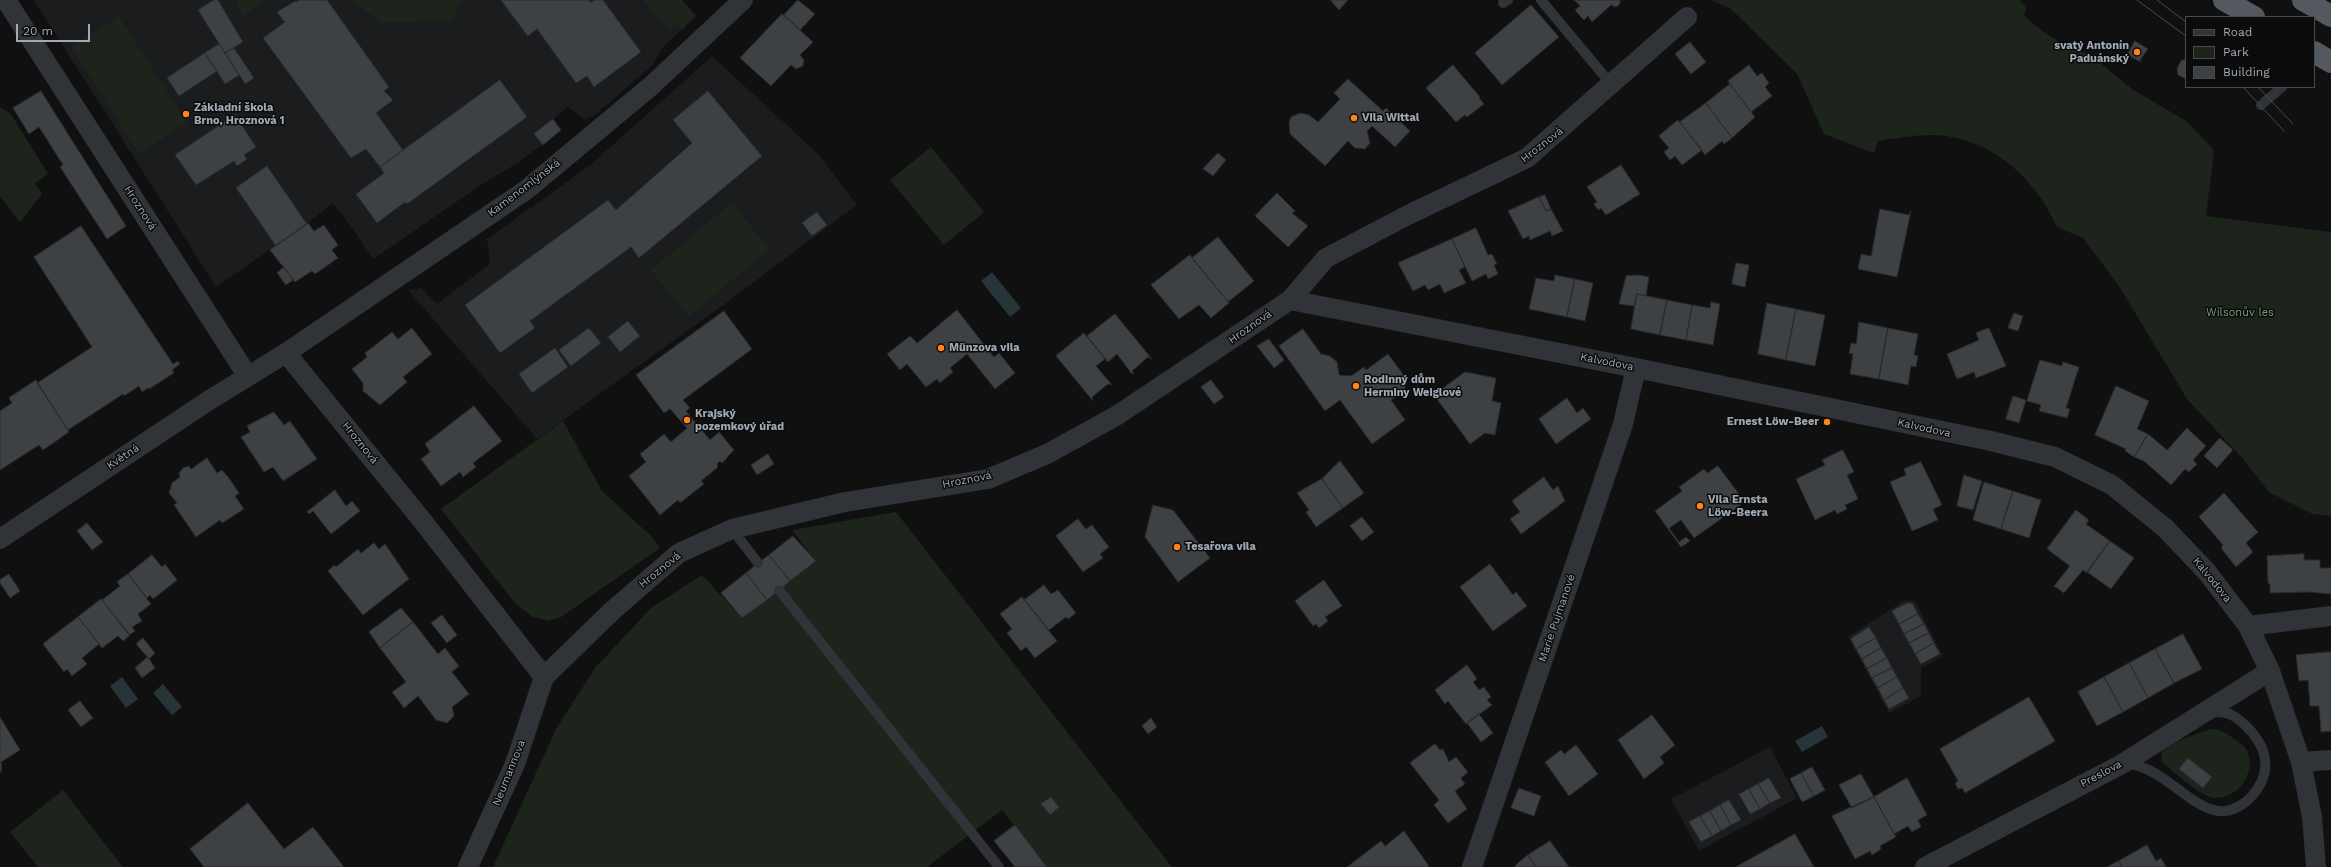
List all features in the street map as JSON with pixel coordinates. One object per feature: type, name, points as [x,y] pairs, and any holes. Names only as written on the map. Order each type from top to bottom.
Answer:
[{"type":"highway","points":[[2224,0],[2252,16]]},
{"type":"highway","points":[[2303,0],[2331,16]]},
{"type":"highway","points":[[2315,53],[2331,62]]},
{"type":"street","name":"Hroznová","points":[[6,0],[247,375]]},
{"type":"street","name":"Kamenomlýnská","points":[[286,353],[526,190],[651,86],[743,0]]},
{"type":"street","name":"Hroznová","points":[[286,353],[421,519],[544,677],[612,611],[679,553],[732,529],[845,502],[988,479],[1047,454],[1116,416],[1290,300],[1326,258],[1408,215],[1527,158],[1687,17]]},
{"type":"street","name":"Kalvodova","points":[[1290,300],[1636,368],[2055,457],[2112,485],[2166,528],[2207,572],[2248,626],[2270,671],[2301,762],[2312,818],[2316,867]]},
{"type":"street","points":[[247,375],[286,353]]},
{"type":"street","name":"Marie Pujmanové","points":[[1472,867],[1623,424],[1636,368]]},
{"type":"street","name":"Květná","points":[[0,539],[247,375]]},
{"type":"street","points":[[2248,626],[2331,616]]},
{"type":"street","name":"Preslova","points":[[1925,867],[2122,764],[2270,671]]},
{"type":"street","name":"Neumannova","points":[[468,867],[515,764],[544,677]]},
{"type":"street","points":[[2301,762],[2331,760]]},
{"type":"lane","points":[[1541,0],[1611,84]]},
{"type":"lane","points":[[2261,105],[2281,88]]},
{"type":"lane","points":[[732,529],[758,563]]},
{"type":"lane","points":[[779,590],[999,867]]},
{"type":"lane","points":[[2122,764],[2138,764],[2156,772],[2212,810],[2225,811],[2245,803],[2260,786],[2266,770],[2265,755],[2255,736],[2243,723],[2227,713],[2205,712]]},
{"type":"shaded area","points":[[34,0],[682,0],[696,16],[661,49],[653,65],[592,117],[584,119],[568,107],[553,119],[561,130],[519,162],[484,183],[373,259],[343,215],[332,203],[308,223],[216,287]]},
{"type":"shaded area","points":[[712,56],[818,154],[857,205],[726,303],[537,439],[408,290],[421,288],[437,304],[490,264],[487,239],[589,166]]},
{"type":"shaded area","points":[[992,272],[1021,308],[1010,317],[981,281]]},
{"type":"shaded area","points":[[1905,600],[1915,601],[1943,656],[1921,668],[1921,696],[1889,713],[1848,637]]},
{"type":"shaded area","points":[[122,677],[138,699],[126,708],[110,686]]},
{"type":"shaded area","points":[[163,684],[182,707],[172,715],[153,693]]},
{"type":"shaded area","points":[[1822,726],[1828,737],[1802,752],[1795,741]]},
{"type":"shaded area","points":[[1770,747],[1797,798],[1699,851],[1671,799]]},
{"type":"green space","points":[[236,0],[266,0],[243,16]]},
{"type":"green space","points":[[353,0],[466,0],[456,11],[454,20],[381,23]]},
{"type":"green space","points":[[643,0],[682,0],[696,16],[682,30],[677,23],[669,30]]},
{"type":"green space","name":"Wilsonův les","points":[[1711,0],[2020,0],[2026,8],[2024,16],[2044,32],[2069,48],[2089,54],[2132,89],[2186,121],[2214,150],[2206,216],[2331,232],[2331,516],[2313,514],[2269,492],[2243,459],[2187,399],[2119,286],[2083,238],[2057,227],[2049,210],[2027,180],[2013,167],[1982,147],[1965,140],[1946,136],[1921,135],[1878,141],[1874,153],[1824,134],[1797,74],[1731,9]]},
{"type":"green space","points":[[119,16],[187,123],[139,154],[71,47]]},
{"type":"green space","points":[[0,107],[11,114],[48,174],[35,183],[42,194],[20,222],[0,196]]},
{"type":"green space","points":[[931,147],[984,212],[944,245],[890,180]]},
{"type":"green space","points":[[731,203],[770,249],[689,316],[651,270]]},
{"type":"green space","points":[[563,421],[602,491],[650,535],[660,548],[561,617],[548,621],[531,616],[515,603],[441,509]]},
{"type":"green space","points":[[896,512],[1172,867],[1047,867],[1002,810],[927,867],[493,867],[556,729],[595,668],[651,608],[702,575],[742,618],[816,561],[792,530]]},
{"type":"green space","points":[[2211,729],[2224,732],[2243,745],[2248,753],[2250,762],[2246,779],[2241,786],[2235,792],[2219,798],[2205,795],[2193,787],[2163,763],[2161,754],[2176,742]]},
{"type":"green space","points":[[63,790],[123,867],[38,867],[10,832]]},
{"type":"building","points":[[214,0],[218,0],[243,42],[225,53],[198,10]]},
{"type":"building","points":[[299,0],[327,0],[389,87],[384,91],[393,100],[376,113],[403,150],[380,167],[366,149],[351,158],[263,38],[285,22],[277,12]]},
{"type":"building","points":[[501,0],[589,0],[591,3],[594,0],[603,0],[641,52],[594,87],[587,76],[576,83],[537,29],[528,36]]},
{"type":"building","points":[[798,0],[815,14],[800,30],[784,15]]},
{"type":"building","points":[[1348,0],[1339,10],[1331,1]]},
{"type":"building","points":[[1574,0],[1620,0],[1620,4],[1616,7],[1611,5],[1592,22],[1588,16],[1584,20],[1575,10],[1580,6]]},
{"type":"building","points":[[1531,5],[1559,37],[1502,85],[1475,53]]},
{"type":"building","points":[[782,14],[813,42],[800,55],[804,60],[803,66],[796,69],[791,65],[771,86],[740,58]]},
{"type":"building","name":"svatý Antonín Paduánský","points":[[2135,41],[2148,49],[2140,60],[2141,62],[2127,55]]},
{"type":"building","points":[[1690,42],[1706,62],[1691,74],[1675,54]]},
{"type":"building","points":[[219,44],[239,75],[225,84],[205,53]]},
{"type":"building","points":[[234,48],[254,78],[245,84],[225,53]]},
{"type":"building","points":[[205,53],[217,71],[179,96],[167,78]]},
{"type":"building","points":[[2185,59],[2185,78],[2178,75],[2177,69],[2181,61]]},
{"type":"building","points":[[1453,65],[1480,97],[1479,98],[1484,104],[1467,117],[1465,115],[1456,122],[1426,88]]},
{"type":"building","points":[[1749,65],[1757,76],[1762,73],[1769,83],[1765,87],[1772,96],[1751,112],[1728,81]]},
{"type":"building","points":[[1348,79],[1383,111],[1386,108],[1410,131],[1395,147],[1372,126],[1367,131],[1370,143],[1365,149],[1355,148],[1348,141],[1325,166],[1290,134],[1289,122],[1291,117],[1300,113],[1309,115],[1318,122],[1340,99],[1334,93]]},
{"type":"building","points":[[500,80],[527,117],[407,204],[405,202],[377,223],[356,194],[384,173],[380,167]]},
{"type":"building","points":[[1730,84],[1755,117],[1732,138],[1706,103]]},
{"type":"building","points":[[41,91],[126,226],[107,239],[60,167],[63,165],[39,127],[29,134],[13,108]]},
{"type":"building","points":[[708,91],[762,156],[639,258],[631,247],[530,321],[535,328],[500,353],[465,305],[608,200],[616,210],[692,143],[673,120]]},
{"type":"building","points":[[1706,103],[1732,138],[1724,144],[1722,141],[1705,155],[1680,122]]},
{"type":"building","points":[[235,115],[256,147],[244,155],[247,159],[237,166],[234,161],[196,185],[175,155]]},
{"type":"building","points":[[553,119],[561,130],[543,145],[534,134]]},
{"type":"building","points":[[1678,120],[1702,150],[1682,165],[1675,156],[1670,160],[1664,152],[1669,148],[1659,136]]},
{"type":"building","points":[[1218,153],[1226,160],[1213,176],[1203,169]]},
{"type":"building","points":[[1621,165],[1640,194],[1606,215],[1601,208],[1598,210],[1594,204],[1597,202],[1587,187]]},
{"type":"building","points":[[267,166],[307,224],[276,246],[236,188]]},
{"type":"building","points":[[1277,193],[1295,211],[1292,213],[1308,226],[1288,247],[1255,216]]},
{"type":"building","points":[[1545,195],[1551,209],[1546,211],[1539,197]]},
{"type":"building","points":[[1539,197],[1546,211],[1551,209],[1563,231],[1552,236],[1550,231],[1530,240],[1529,236],[1523,239],[1508,211]]},
{"type":"building","points":[[1880,209],[1909,215],[1911,211],[1897,277],[1858,269],[1861,254],[1871,256]]},
{"type":"building","points":[[817,212],[827,225],[812,236],[802,223]]},
{"type":"building","points":[[308,223],[314,231],[324,225],[338,245],[332,250],[338,258],[315,274],[312,271],[295,282],[270,250]]},
{"type":"building","points":[[81,226],[173,364],[178,361],[180,364],[172,370],[174,373],[149,389],[148,388],[142,392],[139,386],[124,396],[123,394],[68,430],[37,383],[92,347],[34,257]]},
{"type":"building","points":[[1476,228],[1488,255],[1492,254],[1497,264],[1494,265],[1498,274],[1488,279],[1486,274],[1472,281],[1452,239]]},
{"type":"building","points":[[1218,237],[1254,281],[1228,302],[1192,258]]},
{"type":"building","points":[[1452,239],[1465,267],[1459,270],[1466,283],[1444,293],[1440,284],[1428,290],[1425,285],[1413,291],[1398,263]]},
{"type":"building","points":[[1190,255],[1229,303],[1211,318],[1199,305],[1179,319],[1151,285]]},
{"type":"building","points":[[1736,263],[1749,265],[1745,287],[1732,284]]},
{"type":"building","points":[[284,267],[293,280],[286,285],[277,273]]},
{"type":"building","points":[[1555,275],[1575,279],[1567,317],[1529,309],[1536,278],[1554,281]]},
{"type":"building","points":[[1639,275],[1649,277],[1646,296],[1637,294],[1634,306],[1619,304],[1626,276]]},
{"type":"building","points":[[1575,279],[1593,283],[1585,321],[1567,317]]},
{"type":"building","points":[[1637,294],[1667,300],[1660,335],[1631,329]]},
{"type":"building","points":[[1667,300],[1692,305],[1686,340],[1660,335]]},
{"type":"building","points":[[1711,302],[1720,304],[1713,345],[1686,340],[1692,305],[1710,308]]},
{"type":"building","points":[[1767,303],[1796,309],[1786,360],[1758,354]]},
{"type":"building","points":[[1796,309],[1825,315],[1815,366],[1786,360]]},
{"type":"building","name":"Münzova vila","points":[[957,310],[994,357],[999,353],[1015,373],[995,389],[967,354],[950,368],[953,372],[940,383],[937,379],[926,387],[907,364],[900,370],[887,354],[910,336],[917,343]]},
{"type":"building","points":[[724,311],[752,349],[683,400],[690,408],[686,411],[710,440],[719,432],[734,450],[722,463],[720,461],[717,464],[718,467],[701,481],[704,484],[680,503],[678,500],[660,515],[629,476],[646,462],[640,454],[664,434],[671,442],[687,428],[670,409],[664,413],[636,375]]},
{"type":"building","points":[[2014,313],[2023,316],[2018,331],[2008,328]]},
{"type":"building","points":[[1115,314],[1152,359],[1148,357],[1132,371],[1134,373],[1132,374],[1117,354],[1108,362],[1087,336]]},
{"type":"building","points":[[628,321],[640,336],[620,352],[608,337]]},
{"type":"building","points":[[1859,322],[1888,328],[1879,379],[1850,374],[1853,354],[1849,353],[1851,343],[1856,344]]},
{"type":"building","points":[[412,328],[432,354],[403,377],[407,382],[380,405],[363,391],[363,383],[352,369],[367,357],[365,353],[392,332],[398,339]]},
{"type":"building","points":[[589,328],[601,343],[571,366],[559,350]]},
{"type":"building","points":[[1888,328],[1918,334],[1914,355],[1918,356],[1916,367],[1911,366],[1908,385],[1879,379]]},
{"type":"building","points":[[1989,328],[2006,366],[1976,378],[1974,372],[1957,379],[1947,354],[1979,340],[1976,333]]},
{"type":"building","name":"Rodinný dům Herminy Weiglové","points":[[1303,329],[1321,354],[1330,356],[1337,362],[1339,375],[1351,376],[1364,367],[1366,370],[1388,354],[1405,377],[1405,390],[1391,400],[1405,420],[1372,444],[1340,400],[1325,411],[1279,346]]},
{"type":"building","points":[[1084,333],[1105,359],[1096,366],[1112,385],[1108,384],[1092,397],[1093,401],[1056,356]]},
{"type":"building","points":[[1269,339],[1284,360],[1274,368],[1257,346]]},
{"type":"building","points":[[555,348],[568,367],[532,393],[519,374]]},
{"type":"building","points":[[2040,360],[2062,366],[2063,362],[2079,367],[2066,408],[2070,409],[2067,418],[2039,411],[2041,405],[2027,401]]},
{"type":"building","points":[[1465,372],[1496,378],[1492,401],[1501,403],[1495,435],[1485,433],[1470,444],[1434,395]]},
{"type":"building","points":[[36,380],[69,432],[43,450],[39,445],[0,470],[0,411],[12,403],[9,398]]},
{"type":"building","points":[[1211,380],[1224,397],[1214,404],[1201,387]]},
{"type":"building","points":[[2116,386],[2149,401],[2137,429],[2148,434],[2134,457],[2125,451],[2126,449],[2095,435]]},
{"type":"building","points":[[2013,396],[2026,400],[2019,423],[2006,419]]},
{"type":"building","points":[[1567,398],[1577,413],[1583,408],[1591,419],[1556,444],[1539,419]]},
{"type":"building","points":[[474,406],[502,441],[473,463],[476,467],[463,477],[460,472],[441,486],[421,459],[430,452],[425,444]]},
{"type":"building","points":[[274,412],[284,425],[290,421],[317,459],[283,481],[273,467],[264,472],[241,437],[250,432],[247,426]]},
{"type":"building","points":[[2187,428],[2206,446],[2193,460],[2197,464],[2189,472],[2185,469],[2171,485],[2144,461],[2134,457],[2148,434],[2167,450]]},
{"type":"building","points":[[2220,438],[2233,450],[2217,468],[2204,456]]},
{"type":"building","points":[[1843,450],[1854,472],[1847,475],[1858,499],[1845,505],[1847,509],[1837,514],[1835,510],[1815,520],[1796,479],[1825,465],[1822,460]]},
{"type":"building","points":[[768,454],[774,464],[757,475],[751,465]]},
{"type":"building","points":[[207,458],[217,473],[222,470],[229,478],[239,493],[235,496],[244,509],[222,523],[220,520],[196,537],[174,505],[177,503],[169,493],[172,483],[180,477],[179,473],[183,468],[189,466],[191,469]]},
{"type":"building","points":[[1340,461],[1364,493],[1343,508],[1322,479]]},
{"type":"building","points":[[1921,462],[1942,505],[1933,509],[1938,520],[1912,531],[1890,482],[1906,475],[1904,469]]},
{"type":"building","name":"Vila Ernsta Löw-Beera","points":[[1718,466],[1745,502],[1694,538],[1681,520],[1669,528],[1679,542],[1686,537],[1690,541],[1681,547],[1655,511],[1682,491],[1679,487],[1704,469],[1707,473]]},
{"type":"building","points":[[1964,475],[1982,481],[1973,510],[1957,506]]},
{"type":"building","points":[[1544,477],[1553,490],[1558,486],[1565,501],[1521,534],[1510,519],[1520,512],[1512,501]]},
{"type":"building","points":[[1322,479],[1343,508],[1316,527],[1306,512],[1309,510],[1297,493]]},
{"type":"building","points":[[1984,482],[2013,491],[2001,529],[1973,520]]},
{"type":"building","points":[[335,490],[346,506],[352,501],[360,511],[331,534],[313,511],[309,514],[307,512]]},
{"type":"building","points":[[2013,491],[2041,500],[2029,538],[2001,529]]},
{"type":"building","points":[[2224,493],[2258,532],[2246,543],[2253,552],[2236,567],[2221,548],[2223,545],[2199,517]]},
{"type":"building","name":"Tesařova vila","points":[[1153,505],[1173,510],[1210,558],[1178,582],[1145,537]]},
{"type":"building","points":[[2076,510],[2089,520],[2086,524],[2110,541],[2087,573],[2083,570],[2064,593],[2054,586],[2070,566],[2047,549]]},
{"type":"building","points":[[1362,517],[1374,532],[1362,541],[1350,526]]},
{"type":"building","points":[[1078,519],[1086,529],[1092,525],[1109,547],[1100,554],[1103,558],[1083,572],[1056,536]]},
{"type":"building","points":[[87,523],[103,542],[92,550],[77,531]]},
{"type":"building","points":[[793,536],[816,561],[790,581],[769,555]]},
{"type":"building","points":[[2110,541],[2134,558],[2111,589],[2087,572]]},
{"type":"building","points":[[374,543],[379,549],[385,544],[409,579],[363,615],[328,571],[334,565],[336,567],[358,549],[361,553]]},
{"type":"building","points":[[2304,554],[2304,560],[2320,560],[2320,568],[2331,568],[2331,594],[2308,592],[2270,593],[2267,556]]},
{"type":"building","points":[[152,555],[162,567],[165,564],[177,580],[153,599],[150,595],[147,598],[128,574]]},
{"type":"building","points":[[769,555],[790,581],[767,600],[746,573]]},
{"type":"building","points":[[1490,564],[1513,595],[1516,592],[1527,606],[1493,631],[1460,587]]},
{"type":"building","points":[[746,573],[767,600],[742,618],[721,593]]},
{"type":"building","points":[[9,574],[20,591],[10,598],[0,583],[0,580]]},
{"type":"building","points":[[128,574],[151,604],[138,614],[142,621],[132,627],[135,631],[129,635],[102,600],[120,586],[117,582]]},
{"type":"building","points":[[1324,580],[1342,606],[1325,617],[1328,621],[1319,628],[1316,624],[1313,626],[1295,601]]},
{"type":"building","points":[[1044,585],[1051,594],[1058,590],[1076,613],[1068,619],[1066,617],[1049,630],[1023,598],[1025,599]]},
{"type":"building","points":[[1022,597],[1057,641],[1035,658],[1026,647],[1021,651],[1007,633],[1012,629],[1000,614]]},
{"type":"building","points":[[101,599],[130,635],[123,641],[118,636],[102,648],[78,617]]},
{"type":"building","points":[[1907,603],[1912,603],[1918,614],[1899,624],[1892,611]]},
{"type":"building","points":[[401,608],[413,622],[380,648],[369,632]]},
{"type":"building","points":[[1918,614],[1924,624],[1904,634],[1899,624]]},
{"type":"building","points":[[442,615],[457,635],[447,643],[431,623]]},
{"type":"building","points":[[78,617],[99,644],[82,658],[87,664],[72,676],[67,669],[64,672],[43,644]]},
{"type":"building","points":[[413,622],[438,654],[445,648],[459,666],[452,672],[469,694],[452,707],[454,716],[447,723],[436,720],[418,696],[404,708],[392,692],[406,682],[380,648]]},
{"type":"building","points":[[1924,624],[1929,633],[1909,643],[1904,634]]},
{"type":"building","points":[[1869,627],[1876,638],[1856,649],[1851,639]]},
{"type":"building","points":[[1929,633],[1934,643],[1915,654],[1909,643]]},
{"type":"building","points":[[2183,634],[2202,669],[2174,683],[2155,649]]},
{"type":"building","points":[[143,638],[155,653],[149,659],[136,644]]},
{"type":"building","points":[[1876,638],[1881,648],[1862,659],[1856,649]]},
{"type":"building","points":[[1934,643],[1940,654],[1921,664],[1915,654]]},
{"type":"building","points":[[1881,648],[1887,658],[1867,669],[1862,659]]},
{"type":"building","points":[[2155,649],[2174,683],[2148,698],[2129,663]]},
{"type":"building","points":[[2331,652],[2331,731],[2321,732],[2319,706],[2310,706],[2308,680],[2299,681],[2296,655]]},
{"type":"building","points":[[148,657],[155,668],[142,678],[135,668]]},
{"type":"building","points":[[1887,658],[1892,668],[1872,678],[1867,669]]},
{"type":"building","points":[[2129,663],[2148,698],[2123,712],[2104,677]]},
{"type":"building","points":[[1467,665],[1477,679],[1473,682],[1479,690],[1484,687],[1491,697],[1487,700],[1492,705],[1466,724],[1448,701],[1445,704],[1435,690]]},
{"type":"building","points":[[1892,668],[1897,677],[1878,688],[1872,678]]},
{"type":"building","points":[[1897,677],[1903,688],[1884,700],[1878,688]]},
{"type":"building","points":[[2104,677],[2123,712],[2097,726],[2078,692]]},
{"type":"building","points":[[1903,688],[1909,698],[1889,709],[1884,700]]},
{"type":"building","points":[[2029,697],[2055,741],[1965,793],[1962,788],[1958,789],[1955,783],[1958,781],[1940,749]]},
{"type":"building","points":[[80,701],[93,718],[81,727],[68,710]]},
{"type":"building","points":[[1479,714],[1493,733],[1481,742],[1467,723]]},
{"type":"building","points":[[1652,715],[1675,745],[1660,757],[1664,763],[1644,779],[1618,740]]},
{"type":"building","points":[[0,717],[20,750],[1,762],[2,769],[0,773]]},
{"type":"building","points":[[1151,718],[1157,727],[1148,734],[1142,726]]},
{"type":"building","points":[[1435,744],[1440,750],[1443,749],[1449,762],[1456,757],[1468,772],[1461,778],[1465,784],[1455,791],[1467,809],[1448,823],[1434,805],[1439,800],[1410,763]]},
{"type":"building","points":[[1576,745],[1598,774],[1569,796],[1545,762],[1561,750],[1564,754]]},
{"type":"building","points":[[2188,758],[2212,777],[2203,788],[2179,769]]},
{"type":"building","points":[[1812,767],[1825,790],[1814,796],[1801,773]]},
{"type":"building","points":[[1801,773],[1814,796],[1802,802],[1790,779]]},
{"type":"building","points":[[1861,774],[1874,797],[1852,808],[1839,785]]},
{"type":"building","points":[[1769,778],[1781,798],[1770,803],[1758,784]]},
{"type":"building","points":[[1907,778],[1927,815],[1918,820],[1921,827],[1912,832],[1908,826],[1894,834],[1874,797]]},
{"type":"building","points":[[1758,784],[1770,803],[1760,809],[1749,789]]},
{"type":"building","points":[[1519,788],[1541,796],[1534,816],[1511,808]]},
{"type":"building","points":[[1749,789],[1760,809],[1750,814],[1739,794]]},
{"type":"building","points":[[1051,797],[1059,807],[1050,815],[1041,804]]},
{"type":"building","points":[[1874,797],[1896,837],[1880,846],[1881,849],[1872,855],[1870,851],[1855,859],[1832,816]]},
{"type":"building","points":[[1729,800],[1741,820],[1731,825],[1720,805]]},
{"type":"building","points":[[248,803],[284,849],[313,827],[344,867],[204,867],[190,849]]},
{"type":"building","points":[[1720,805],[1731,825],[1721,831],[1710,811]]},
{"type":"building","points":[[1710,811],[1721,831],[1712,836],[1700,816]]},
{"type":"building","points":[[1700,816],[1712,836],[1701,842],[1689,822]]},
{"type":"building","points":[[1015,825],[1047,867],[1015,867],[994,841]]},
{"type":"building","points":[[1404,831],[1429,866],[1428,867],[1347,867],[1381,841],[1385,846]]},
{"type":"building","points":[[1795,834],[1814,867],[1736,867]]},
{"type":"building","points":[[1550,841],[1569,867],[1536,867],[1528,855]]},
{"type":"building","points":[[2147,845],[2156,861],[2161,858],[2166,867],[2122,867],[2119,861]]},
{"type":"building","points":[[1528,855],[1536,867],[1514,867],[1519,862]]},
{"type":"building","points":[[2119,861],[2122,867],[2107,867]]},
{"type":"tram line","points":[[2137,0],[2185,35]]},
{"type":"tram line","points":[[2157,0],[2185,21]]},
{"type":"tram line","points":[[2244,88],[2284,131]]},
{"type":"tram line","points":[[2259,88],[2293,124]]},
{"type":"place","name":"svatý Antonín Paduánský","points":[[2137,52]]},
{"type":"place","name":"Základní škola Brno, Hroznová 1","points":[[186,114]]},
{"type":"place","name":"Vila Wittal","points":[[1354,118]]},
{"type":"place","name":"Münzova vila","points":[[941,348]]},
{"type":"place","name":"Rodinný dům Herminy Weiglové","points":[[1356,386]]},
{"type":"place","name":"Krajský pozemkový úřad","points":[[687,420]]},
{"type":"place","name":"Ernest Löw-Beer","points":[[1827,422]]},
{"type":"place","name":"Vila Ernsta Löw-Beera","points":[[1700,506]]},
{"type":"place","name":"Tesařova vila","points":[[1177,547]]}]
